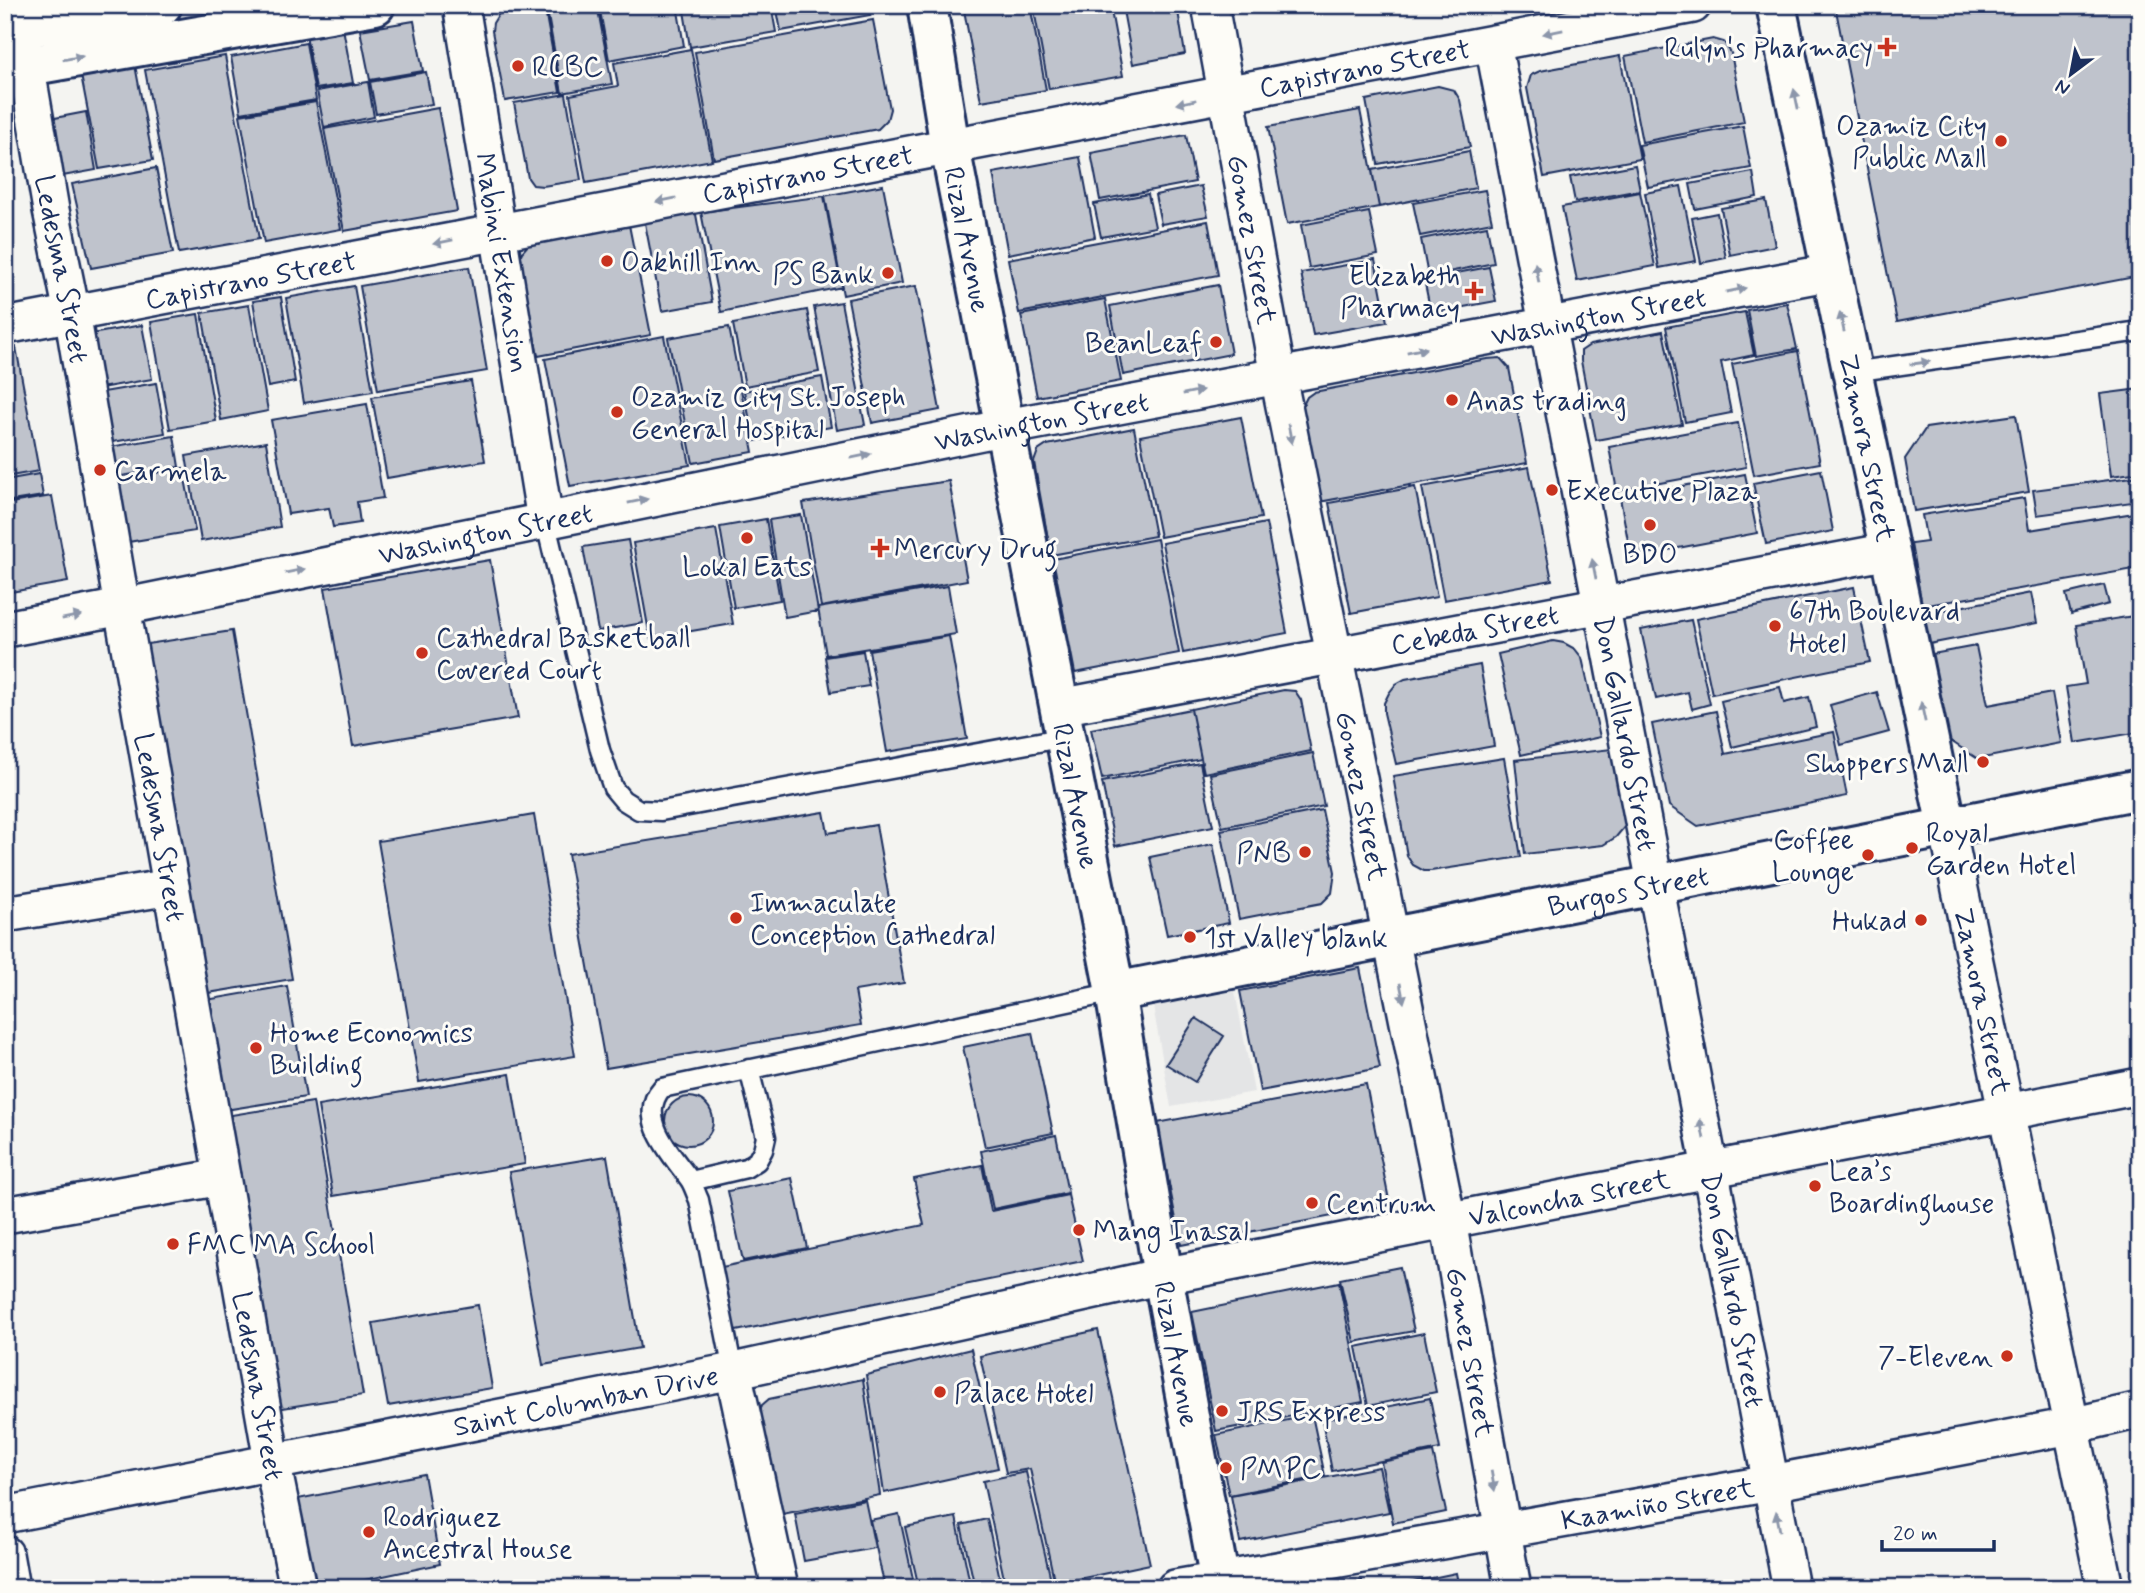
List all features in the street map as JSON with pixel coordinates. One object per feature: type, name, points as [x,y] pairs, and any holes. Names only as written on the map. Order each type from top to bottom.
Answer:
[{"type":"main road","points":[[14,22],[162,5]]},
{"type":"main road","points":[[16,68],[375,5]]},
{"type":"main road","name":"Rizal Avenue","points":[[927,5],[950,147],[1115,992],[1163,1276],[1220,1583]]},
{"type":"main road","name":"Zamora Street","points":[[1776,5],[1947,827]]},
{"type":"main road","name":"Burgos Street","points":[[1115,992],[2140,789]]},
{"type":"street","name":"Mabini Extension","points":[[461,5],[545,520]]},
{"type":"street","name":"Gomez Street","points":[[1210,5],[1278,376],[1448,1221],[1513,1588]]},
{"type":"street","name":"Capistrano Street","points":[[5,326],[1693,5]]},
{"type":"street","name":"Ledesma Street","points":[[14,22],[16,68],[51,210],[72,313],[272,1461],[298,1588]]},
{"type":"street","name":"Don Gallardo Street","points":[[1493,44],[1791,1588]]},
{"type":"street","name":"Washington Street","points":[[5,629],[1006,427],[1832,272]]},
{"type":"street","name":"Cebeda Street","points":[[1063,722],[1334,655],[1890,551]]},
{"type":"street","name":"Zamora Street","points":[[1947,827],[2105,1588]]},
{"type":"street","points":[[5,914],[171,887]]},
{"type":"street","name":"Valconcha Street","points":[[1163,1276],[2140,1086]]},
{"type":"street","points":[[5,1215],[222,1177]]},
{"type":"street","name":"Saint Columban Drive","points":[[5,1515],[733,1371],[1163,1276]]},
{"type":"street","points":[[733,1371],[780,1588]]},
{"type":"street","name":"Kaamiño Street","points":[[1175,1588],[1220,1583],[1771,1483],[2071,1426],[2140,1410]]},
{"type":"street","points":[[5,1554],[11,1588]]},
{"type":"lane","points":[[1852,372],[2140,331]]},
{"type":"lane","points":[[545,520],[600,750],[613,788],[622,800],[639,810],[661,811],[1063,722]]},
{"type":"lane","points":[[733,1371],[699,1200],[691,1181],[659,1136],[653,1115],[656,1095],[662,1088],[1115,992]]},
{"type":"lane","points":[[691,1181],[746,1168],[757,1161],[764,1150],[766,1137],[748,1069]]},
{"type":"shaded area","points":[[1235,991],[1254,1092],[1171,1107],[1153,1006]]},
{"type":"building","points":[[544,5],[560,92],[505,101],[492,31],[493,23],[506,9]]},
{"type":"building","points":[[546,5],[597,5],[612,84],[562,93]]},
{"type":"building","points":[[599,5],[677,5],[684,46],[609,60]]},
{"type":"building","points":[[683,5],[771,5],[776,32],[690,47]]},
{"type":"building","points":[[776,5],[868,5],[870,15],[781,31]]},
{"type":"building","points":[[991,5],[1030,5],[1046,90],[981,101],[964,10]]},
{"type":"building","points":[[1033,5],[1110,5],[1123,76],[1049,89]]},
{"type":"building","points":[[1122,5],[1177,5],[1185,54],[1133,64]]},
{"type":"building","name":"Ozamiz City Public Mall","points":[[1835,5],[2140,5],[2140,276],[1897,322]]},
{"type":"building","points":[[873,20],[890,109],[887,120],[878,129],[714,159],[695,52]]},
{"type":"building","points":[[414,21],[423,71],[370,80],[360,30]]},
{"type":"building","points":[[343,28],[353,83],[316,89],[306,35]]},
{"type":"building","points":[[1713,39],[1724,42],[1731,53],[1744,122],[1642,142],[1625,56]]},
{"type":"building","points":[[306,43],[316,100],[241,113],[231,57]]},
{"type":"building","points":[[691,49],[712,160],[586,183],[570,95],[618,86],[614,63]]},
{"type":"building","points":[[225,56],[259,239],[179,253],[145,70]]},
{"type":"building","points":[[1620,56],[1640,159],[1544,177],[1527,88],[1531,75]]},
{"type":"building","points":[[135,65],[153,160],[99,169],[81,75]]},
{"type":"building","points":[[426,72],[432,104],[376,114],[370,82]]},
{"type":"building","points":[[368,82],[374,117],[324,127],[317,91]]},
{"type":"building","points":[[1438,86],[1454,90],[1460,100],[1470,147],[1378,164],[1366,100]]},
{"type":"building","points":[[566,94],[581,180],[533,185],[528,178],[514,103]]},
{"type":"building","points":[[316,102],[341,229],[264,243],[240,115]]},
{"type":"building","points":[[438,108],[457,211],[344,231],[324,129]]},
{"type":"building","points":[[1360,110],[1379,207],[1287,224],[1268,127]]},
{"type":"building","points":[[86,112],[96,170],[57,177],[51,122],[55,118]]},
{"type":"building","points":[[1743,126],[1751,168],[1648,187],[1639,145]]},
{"type":"building","points":[[1186,135],[1195,182],[1100,200],[1091,153]]},
{"type":"building","points":[[1469,151],[1476,188],[1379,207],[1372,170]]},
{"type":"building","points":[[1080,157],[1095,237],[1008,254],[993,173]]},
{"type":"building","points":[[1635,165],[1640,190],[1575,202],[1570,177]]},
{"type":"building","points":[[156,168],[173,253],[91,268],[72,184]]},
{"type":"building","points":[[1753,172],[1757,197],[1695,209],[1690,184]]},
{"type":"building","points":[[883,185],[902,283],[843,295],[824,196]]},
{"type":"building","points":[[1201,186],[1208,216],[1161,224],[1155,195]]},
{"type":"building","points":[[1681,186],[1696,261],[1659,268],[1645,193]]},
{"type":"building","points":[[1485,190],[1492,222],[1420,236],[1413,203]]},
{"type":"building","points":[[1640,192],[1655,266],[1577,281],[1562,207]]},
{"type":"building","points":[[1148,194],[1155,227],[1101,237],[1094,204]]},
{"type":"building","points":[[825,196],[842,287],[721,312],[701,212]]},
{"type":"building","points":[[1766,200],[1775,246],[1730,255],[1721,208]]},
{"type":"building","points":[[695,209],[712,302],[662,311],[644,218]]},
{"type":"building","points":[[1369,212],[1378,255],[1309,268],[1301,225]]},
{"type":"building","points":[[1717,213],[1726,258],[1701,263],[1692,218]]},
{"type":"building","points":[[1208,221],[1218,275],[1019,313],[1008,259]]},
{"type":"building","points":[[629,225],[651,335],[538,356],[519,259],[522,252],[529,244]]},
{"type":"building","points":[[1487,226],[1494,263],[1428,276],[1421,239]]},
{"type":"building","points":[[1375,260],[1387,322],[1313,335],[1301,273]]},
{"type":"building","points":[[469,267],[487,371],[378,390],[360,286]]},
{"type":"building","points":[[1489,267],[1496,301],[1431,313],[1424,279]]},
{"type":"building","points":[[1218,285],[1231,354],[1123,375],[1110,306]]},
{"type":"building","points":[[354,286],[373,391],[304,403],[286,298]]},
{"type":"building","points":[[916,286],[940,410],[872,423],[848,299]]},
{"type":"building","points":[[281,297],[295,382],[268,387],[253,301]]},
{"type":"building","points":[[1105,299],[1121,381],[1037,397],[1021,315]]},
{"type":"building","points":[[841,302],[865,425],[837,430],[814,307]]},
{"type":"building","points":[[1787,303],[1797,349],[1756,356],[1747,310]]},
{"type":"building","points":[[249,305],[268,411],[221,420],[202,313]]},
{"type":"building","points":[[807,310],[819,372],[745,386],[733,324]]},
{"type":"building","points":[[1745,312],[1754,355],[1721,362],[1731,413],[1685,422],[1666,327]]},
{"type":"building","points":[[198,314],[216,421],[170,429],[151,322]]},
{"type":"building","points":[[142,325],[152,379],[89,390],[80,336]]},
{"type":"building","points":[[729,327],[753,452],[693,463],[668,338]]},
{"type":"building","points":[[1663,331],[1682,424],[1596,440],[1581,351],[1590,345]]},
{"type":"building","name":"Ozamiz City St. Joseph General Hospital","points":[[664,336],[690,465],[570,486],[545,359]]},
{"type":"building","points":[[16,347],[39,471],[5,477],[5,348]]},
{"type":"building","points":[[1798,351],[1820,463],[1754,475],[1732,364]]},
{"type":"building","points":[[1500,358],[1509,368],[1527,463],[1319,502],[1301,409],[1307,397],[1314,392]]},
{"type":"building","points":[[822,377],[831,427],[754,441],[744,391]]},
{"type":"building","points":[[471,381],[485,461],[387,478],[372,397]]},
{"type":"building","points":[[156,383],[165,433],[101,444],[92,394]]},
{"type":"building","points":[[2140,389],[2140,472],[2111,476],[2100,394]]},
{"type":"building","points":[[367,404],[383,498],[357,502],[360,523],[333,527],[329,508],[288,514],[271,420]]},
{"type":"building","points":[[2016,415],[2029,492],[1914,511],[1905,459],[1926,428]]},
{"type":"building","points":[[1241,417],[1261,518],[1160,537],[1140,436]]},
{"type":"building","points":[[1738,423],[1746,467],[1617,491],[1609,447]]},
{"type":"building","points":[[1134,428],[1155,536],[1051,555],[1034,462],[1038,451],[1047,445]]},
{"type":"building","points":[[174,436],[179,467],[115,477],[110,447]]},
{"type":"building","points":[[266,442],[280,527],[201,541],[186,456]]},
{"type":"building","points":[[1529,467],[1552,580],[1444,600],[1422,487]]},
{"type":"building","points":[[183,468],[195,531],[128,542],[117,480]]},
{"type":"building","points":[[1821,470],[1833,531],[1766,544],[1753,483]]},
{"type":"building","points":[[39,474],[43,496],[5,502],[5,480]]},
{"type":"building","points":[[1745,474],[1757,533],[1631,557],[1620,498]]},
{"type":"building","points":[[2140,476],[2140,501],[2037,515],[2033,490]]},
{"type":"building","points":[[949,481],[967,580],[821,607],[803,503]]},
{"type":"building","points":[[1415,487],[1437,597],[1351,613],[1329,503]]},
{"type":"building","points":[[52,496],[68,582],[5,593],[5,504]]},
{"type":"building","points":[[2024,498],[2029,530],[2140,512],[2140,568],[1922,606],[1911,544],[1927,542],[1922,515]]},
{"type":"building","points":[[801,515],[818,611],[785,617],[769,520]]},
{"type":"building","points":[[766,519],[780,600],[734,608],[720,527]]},
{"type":"building","points":[[1266,523],[1287,633],[1183,653],[1162,543]]},
{"type":"building","points":[[716,529],[733,624],[650,638],[633,543]]},
{"type":"building","points":[[1157,539],[1179,653],[1075,673],[1053,559]]},
{"type":"building","points":[[628,540],[643,623],[598,631],[583,547]]},
{"type":"building","name":"Cathedral Basketball Covered Court","points":[[490,560],[518,718],[353,746],[325,588]]},
{"type":"building","points":[[2104,585],[2109,604],[2071,614],[2066,594]]},
{"type":"building","points":[[948,586],[956,634],[826,655],[818,608]]},
{"type":"building","points":[[1854,587],[1870,662],[1712,694],[1696,619]]},
{"type":"building","points":[[2031,593],[2037,623],[1929,644],[1923,614]]},
{"type":"building","points":[[2140,615],[2140,732],[2075,743],[2066,687],[2086,684],[2076,625]]},
{"type":"building","points":[[1691,620],[1710,704],[1692,709],[1688,692],[1656,699],[1641,630]]},
{"type":"building","points":[[232,631],[292,979],[208,993],[147,644]]},
{"type":"building","points":[[949,636],[967,739],[887,752],[869,650]]},
{"type":"building","points":[[1553,641],[1575,649],[1582,658],[1600,737],[1521,755],[1498,654]]},
{"type":"building","points":[[1976,646],[1988,705],[2052,693],[2061,743],[1978,759],[1943,736],[1927,655]]},
{"type":"building","points":[[863,651],[869,686],[831,692],[825,657]]},
{"type":"building","points":[[1480,665],[1494,746],[1396,764],[1384,703],[1396,684],[1405,679]]},
{"type":"building","points":[[1780,687],[1784,703],[1809,697],[1816,727],[1732,747],[1721,701]]},
{"type":"building","points":[[1284,690],[1295,691],[1301,700],[1311,751],[1204,773],[1191,709]]},
{"type":"building","points":[[1877,692],[1889,732],[1841,745],[1830,705]]},
{"type":"building","points":[[1191,709],[1201,759],[1102,779],[1091,729]]},
{"type":"building","points":[[1716,711],[1725,754],[1834,732],[1847,796],[1698,826],[1669,806],[1652,724]]},
{"type":"building","points":[[1620,748],[1628,807],[1626,825],[1616,837],[1603,845],[1525,854],[1515,760]]},
{"type":"building","points":[[1313,753],[1324,806],[1222,827],[1210,774]]},
{"type":"building","points":[[1504,758],[1521,857],[1431,871],[1424,871],[1413,865],[1407,856],[1393,776]]},
{"type":"building","points":[[1200,763],[1213,826],[1115,846],[1102,782]]},
{"type":"building","points":[[1322,810],[1335,872],[1332,893],[1322,903],[1239,919],[1221,830]]},
{"type":"building","name":"Immaculate Conception Cathedral","points":[[824,812],[828,833],[876,825],[904,983],[855,991],[861,1025],[606,1068],[568,854]]},
{"type":"building","points":[[534,815],[575,1056],[419,1082],[378,841]]},
{"type":"building","points":[[1213,844],[1229,923],[1167,935],[1150,857]]},
{"type":"building","points":[[1360,968],[1380,1068],[1260,1091],[1240,991]]},
{"type":"building","name":"Home Economics Building","points":[[287,986],[306,1097],[225,1110],[206,1000]]},
{"type":"building","points":[[1196,1018],[1224,1036],[1195,1082],[1166,1064]]},
{"type":"building","points":[[1032,1033],[1053,1133],[985,1147],[963,1047]]},
{"type":"building","points":[[510,1074],[525,1164],[333,1196],[318,1106]]},
{"type":"building","points":[[1366,1084],[1390,1205],[1181,1245],[1157,1123]]},
{"type":"building","points":[[689,1097],[706,1104],[713,1121],[706,1138],[689,1145],[672,1138],[665,1121],[672,1104]]},
{"type":"building","points":[[313,1102],[363,1395],[270,1410],[219,1117]]},
{"type":"building","points":[[1056,1135],[1068,1193],[993,1209],[981,1151]]},
{"type":"building","points":[[607,1156],[640,1348],[543,1365],[509,1172]]},
{"type":"building","points":[[982,1165],[991,1211],[1068,1195],[1083,1261],[731,1332],[717,1268],[924,1225],[914,1179]]},
{"type":"building","points":[[792,1178],[807,1248],[743,1261],[728,1191]]},
{"type":"building","points":[[1400,1267],[1414,1331],[1354,1342],[1340,1279]]},
{"type":"building","points":[[1339,1282],[1363,1402],[1216,1431],[1192,1312]]},
{"type":"building","points":[[478,1305],[492,1388],[388,1406],[373,1323]]},
{"type":"building","points":[[1098,1330],[1150,1564],[1055,1584],[1030,1469],[1006,1473],[980,1356]]},
{"type":"building","points":[[1424,1333],[1436,1392],[1368,1406],[1356,1347]]},
{"type":"building","points":[[971,1349],[998,1468],[884,1493],[866,1375]]},
{"type":"building","points":[[863,1379],[880,1495],[777,1515],[758,1419],[762,1405],[769,1399]]},
{"type":"building","points":[[1430,1398],[1440,1449],[1332,1471],[1322,1420]]},
{"type":"building","points":[[1312,1415],[1325,1476],[1229,1495],[1216,1435]]},
{"type":"building","points":[[1433,1452],[1446,1512],[1393,1523],[1381,1462]]},
{"type":"building","points":[[1379,1467],[1389,1512],[1240,1542],[1231,1496]]},
{"type":"building","points":[[1026,1472],[1052,1584],[1033,1588],[1006,1588],[983,1481]]},
{"type":"building","name":"Rodriguez Ancestral House","points":[[424,1474],[440,1564],[316,1588],[298,1499]]},
{"type":"building","points":[[865,1500],[875,1548],[804,1561],[795,1514]]},
{"type":"building","points":[[899,1514],[915,1588],[885,1588],[870,1520]]},
{"type":"building","points":[[956,1517],[971,1588],[919,1588],[905,1527]]},
{"type":"building","points":[[987,1519],[1002,1588],[975,1588],[961,1525]]},
{"type":"building","points":[[1456,1573],[1459,1588],[1384,1588]]},
{"type":"building","points":[[1362,1580],[1363,1588],[1323,1588]]},
{"type":"place","name":"Rulyn's Pharmacy","points":[[1887,47]]},
{"type":"place","name":"RCBC","points":[[518,66]]},
{"type":"place","name":"Ozamiz City Public Mall","points":[[2001,141]]},
{"type":"place","name":"Oakhill Inn","points":[[607,261]]},
{"type":"place","name":"PS Bank","points":[[888,273]]},
{"type":"place","name":"Elizabeth Pharmacy","points":[[1474,291]]},
{"type":"place","name":"BeanLeaf","points":[[1216,342]]},
{"type":"place","name":"Anas trading","points":[[1452,400]]},
{"type":"place","name":"Ozamiz City St. Joseph General Hospital","points":[[617,412]]},
{"type":"place","name":"Carmela","points":[[100,470]]},
{"type":"place","name":"Executive Plaza","points":[[1552,490]]},
{"type":"place","name":"BDO","points":[[1650,525]]},
{"type":"place","name":"Lokal Eats","points":[[747,538]]},
{"type":"place","name":"Mercury Drug","points":[[880,548]]},
{"type":"place","name":"67th Boulevard Hotel","points":[[1775,626]]},
{"type":"place","name":"Cathedral Basketball Covered Court","points":[[422,653]]},
{"type":"place","name":"Shoppers Mall","points":[[1983,762]]},
{"type":"place","name":"Royal Garden Hotel","points":[[1912,848]]},
{"type":"place","name":"PNB","points":[[1305,852]]},
{"type":"place","name":"Coffee Lounge","points":[[1868,855]]},
{"type":"place","name":"Immaculate Conception Cathedral","points":[[736,918]]},
{"type":"place","name":"Hukad","points":[[1921,920]]},
{"type":"place","name":"1st Valley blank","points":[[1190,937]]},
{"type":"place","name":"Home Economics Building","points":[[256,1048]]},
{"type":"place","name":"Lea’s Boardinghouse","points":[[1815,1186]]},
{"type":"place","name":"Centrum","points":[[1312,1203]]},
{"type":"place","name":"Mang Inasal","points":[[1079,1230]]},
{"type":"place","name":"FMC MA School","points":[[173,1244]]},
{"type":"place","name":"7-Eleven","points":[[2007,1356]]},
{"type":"place","name":"Palace Hotel","points":[[940,1392]]},
{"type":"place","name":"JRS Express","points":[[1222,1411]]},
{"type":"place","name":"PMPC","points":[[1226,1468]]},
{"type":"place","name":"Rodriguez Ancestral House","points":[[369,1532]]}]
